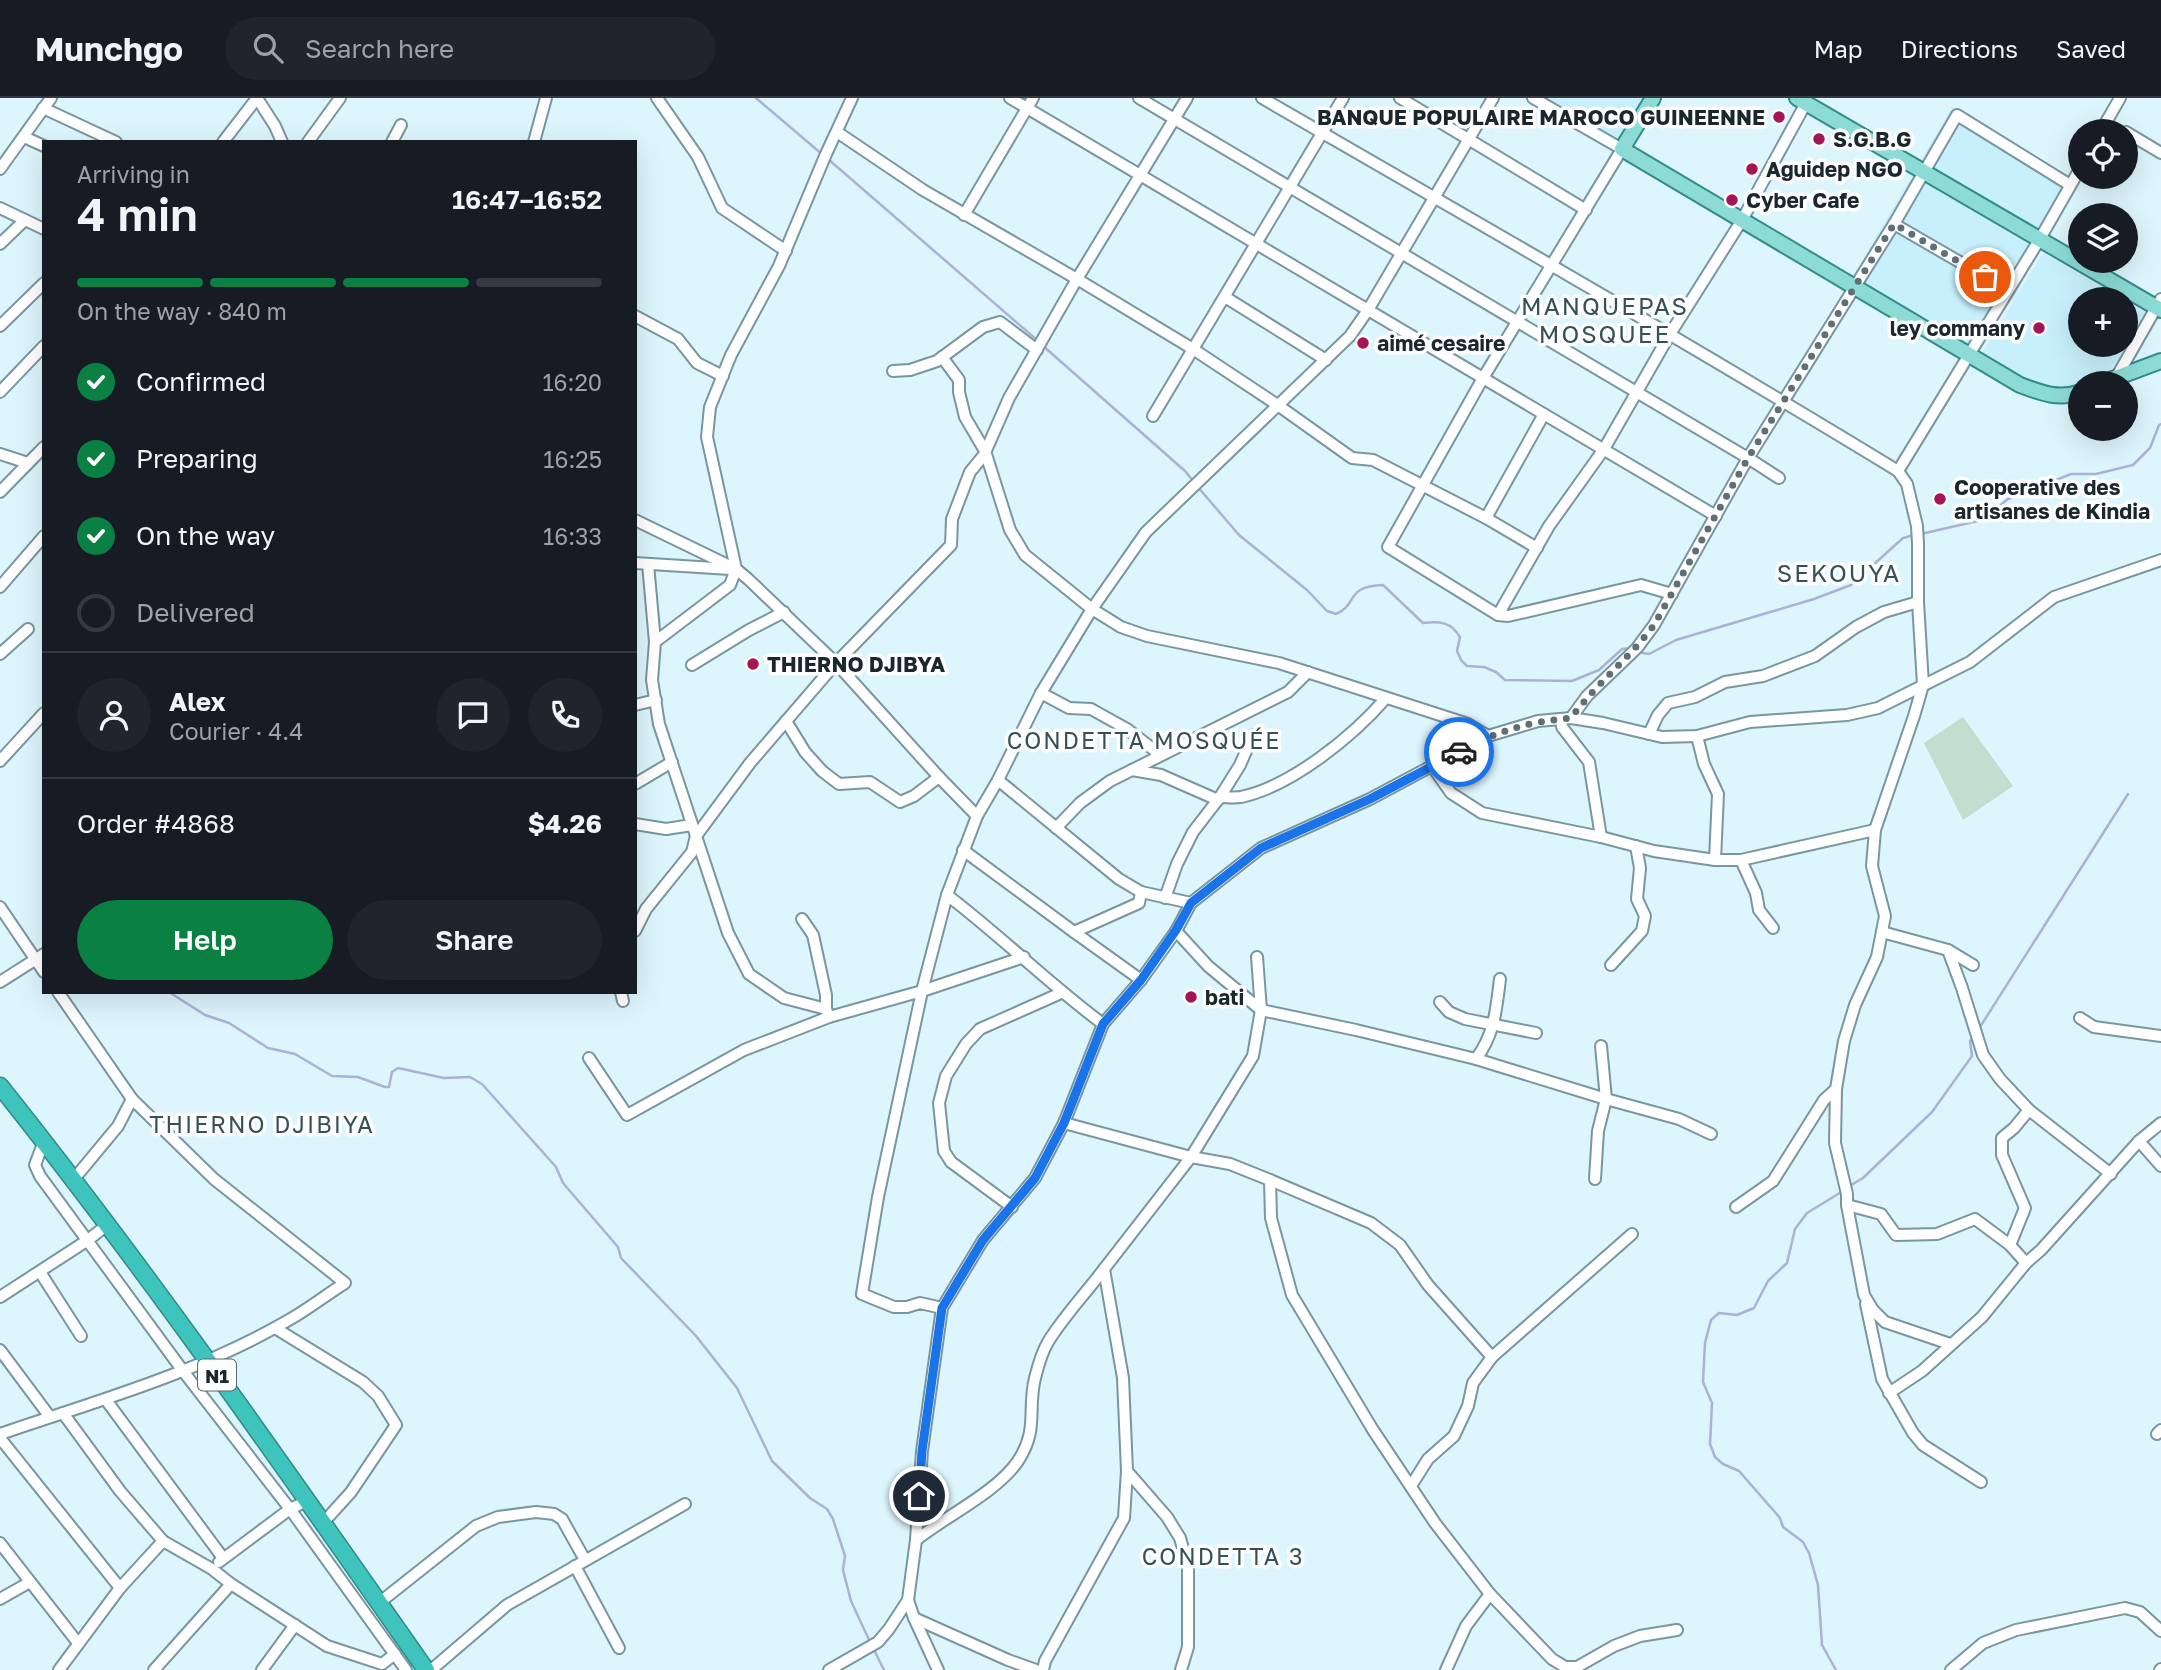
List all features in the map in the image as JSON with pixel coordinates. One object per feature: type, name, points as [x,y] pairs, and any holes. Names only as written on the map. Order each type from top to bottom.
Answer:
[{"type":"highway","name":"N1","points":[[0,1086],[74,1180],[429,1670]]},
{"type":"main road","points":[[1653,98],[1622,149],[2020,385],[2048,396],[2068,396]]},
{"type":"main road","points":[[1801,101],[2159,305]]},
{"type":"main road","points":[[2135,371],[2161,361]]},
{"type":"street","points":[[0,169],[51,98]]},
{"type":"street","points":[[225,140],[257,98],[281,140]]},
{"type":"street","points":[[309,140],[340,98]]},
{"type":"street","points":[[535,140],[546,98]]},
{"type":"street","points":[[657,98],[698,157],[722,208],[786,251]]},
{"type":"street","points":[[654,642],[730,585],[736,569],[707,437],[710,407],[731,355],[786,251],[824,157],[852,98]]},
{"type":"street","points":[[1010,98],[1030,103],[1140,175],[1716,516]]},
{"type":"street","points":[[1139,98],[1779,478]]},
{"type":"street","points":[[637,927],[646,909],[692,852],[694,830],[836,663],[951,545],[952,519],[970,472],[985,452],[1009,397],[1187,98]]},
{"type":"street","points":[[1262,98],[1784,401],[1898,471],[1910,492],[1919,543],[1918,602],[1923,685],[1875,831],[1872,866],[1885,916],[1877,957],[1847,1029],[1836,1089],[1835,1143],[1882,1379],[1913,1433],[1923,1445],[1981,1482]]},
{"type":"street","points":[[1153,416],[1343,98]]},
{"type":"street","points":[[1400,98],[1586,210]]},
{"type":"street","points":[[942,1308],[920,1303],[894,1307],[862,1294],[878,1197],[922,991],[947,895],[977,816],[1041,693],[1092,609],[1146,532],[1350,336],[1436,197],[1493,98]]},
{"type":"street","points":[[1533,98],[1622,149],[1483,378],[1388,547],[1498,615],[1508,616],[1641,585],[1672,594]]},
{"type":"street","points":[[2108,119],[2120,98]]},
{"type":"street","points":[[1498,615],[1549,526],[1604,449],[1670,334],[1742,220],[1801,101]]},
{"type":"street","points":[[964,215],[1030,103]]},
{"type":"street","points":[[43,108],[112,140]]},
{"type":"street","points":[[1601,837],[1589,762],[1562,727],[1587,696],[1637,648],[1654,625],[1748,458],[1894,224],[1957,115],[2068,184]]},
{"type":"street","points":[[393,140],[401,125]]},
{"type":"street","points":[[837,132],[964,215],[1193,349],[1352,458],[1373,460],[1486,518],[1536,548]]},
{"type":"street","points":[[24,137],[42,145]]},
{"type":"street","points":[[2138,140],[2161,153]]},
{"type":"street","points":[[1898,471],[2068,188]]},
{"type":"street","points":[[0,208],[42,228]]},
{"type":"street","points":[[0,244],[25,220]]},
{"type":"street","points":[[1894,224],[2008,290]]},
{"type":"street","points":[[0,326],[42,285]]},
{"type":"street","points":[[1224,297],[1326,360]]},
{"type":"street","points":[[2116,371],[2159,305]]},
{"type":"street","points":[[637,317],[678,339],[697,363],[723,376]]},
{"type":"street","points":[[893,371],[923,368],[942,358],[983,327],[1000,322],[1039,345]]},
{"type":"street","points":[[0,392],[42,348]]},
{"type":"street","points":[[942,358],[959,380],[965,417],[985,452],[1017,544],[1025,555],[1092,609],[1121,628],[1147,636],[1279,663],[1468,724],[1488,736]]},
{"type":"street","points":[[1486,518],[1544,414]]},
{"type":"street","points":[[0,492],[42,449]]},
{"type":"street","points":[[0,454],[28,463]]},
{"type":"street","points":[[637,521],[736,569],[836,663],[977,816]]},
{"type":"street","points":[[0,587],[42,539]]},
{"type":"street","points":[[938,1670],[908,1600],[916,1541],[922,1451],[942,1308],[983,1240],[1035,1178],[1064,1123],[1103,1024],[1141,980],[1176,930],[1191,903],[1261,848],[1370,799],[1488,736],[1538,721],[1566,719],[1602,723],[1662,737],[1697,736],[1750,722],[1847,715],[1878,708],[1970,663],[2054,597],[2161,560]]},
{"type":"street","points":[[637,563],[736,569]]},
{"type":"street","points":[[648,564],[654,642],[652,680],[659,724],[728,933],[749,974],[784,998],[827,1013]]},
{"type":"street","points":[[1649,734],[1658,715],[1668,703],[1695,697],[1725,682],[1763,676],[1815,656],[1856,627],[1884,612],[1918,602]]},
{"type":"street","points":[[692,664],[784,612]]},
{"type":"street","points":[[0,654],[28,629]]},
{"type":"street","points":[[1056,828],[1080,803],[1110,781],[1287,692],[1308,672]]},
{"type":"street","points":[[1041,693],[1069,708],[1091,709],[1127,729],[1159,756]]},
{"type":"street","points":[[1132,770],[1161,775],[1219,798],[1263,791],[1314,762],[1366,720],[1386,698]]},
{"type":"street","points":[[637,705],[656,700]]},
{"type":"street","points":[[0,761],[42,715]]},
{"type":"street","points":[[786,720],[805,752],[822,771],[839,784],[870,782],[900,802],[914,796],[939,777]]},
{"type":"street","points":[[1165,898],[1177,864],[1193,832],[1240,765],[1253,735]]},
{"type":"street","points":[[1697,736],[1704,764],[1718,794],[1715,860]]},
{"type":"street","points":[[637,783],[671,762]]},
{"type":"street","points":[[1432,766],[1451,793],[1482,813],[1601,837],[1654,851],[1715,860],[1741,860],[1875,831]]},
{"type":"street","points":[[998,780],[1119,879],[1141,892],[1191,903]]},
{"type":"street","points":[[637,824],[694,830]]},
{"type":"street","points":[[1611,965],[1642,932],[1645,916],[1637,899],[1640,868],[1636,846]]},
{"type":"street","points":[[963,850],[1141,980]]},
{"type":"street","points":[[1741,860],[1756,893],[1759,910],[1773,928]]},
{"type":"street","points":[[1074,932],[1139,903],[1141,892]]},
{"type":"street","points":[[947,895],[1024,957],[1061,993],[1103,1024]]},
{"type":"street","points":[[0,906],[39,956],[0,982]]},
{"type":"street","points":[[802,919],[813,935],[826,995],[827,1013]]},
{"type":"street","points":[[1176,930],[1208,966],[1261,1010],[1476,1059],[1679,1119],[1711,1134]]},
{"type":"street","points":[[1882,932],[1948,950],[1973,965]]},
{"type":"street","points":[[1948,950],[1983,1055],[2000,1079],[2029,1110],[2111,1174]]},
{"type":"street","points":[[589,1058],[627,1115],[744,1050],[827,1013],[922,991],[1024,957]]},
{"type":"street","points":[[916,1541],[934,1525],[973,1501],[1017,1462],[1031,1434],[1031,1398],[1047,1343],[1191,1157],[1253,1056],[1261,1010],[1256,957]]},
{"type":"street","points":[[1476,1059],[1486,1046],[1494,1024],[1500,979]]},
{"type":"street","points":[[1012,1207],[951,1162],[944,1151],[939,1103],[946,1076],[966,1044],[980,1029],[1061,993]]},
{"type":"street","points":[[59,994],[132,1100],[214,1179],[345,1283],[275,1328],[206,1361],[106,1400],[0,1436],[120,1588]]},
{"type":"street","points":[[1440,1002],[1449,1012],[1465,1020],[1536,1033]]},
{"type":"street","points":[[2080,1018],[2094,1027],[2161,1036]]},
{"type":"street","points":[[1595,1178],[1598,1131],[1606,1099],[1601,1046]]},
{"type":"street","points":[[1736,1207],[1773,1181],[1824,1100],[1836,1089]]},
{"type":"street","points":[[74,1180],[118,1126],[132,1100]]},
{"type":"street","points":[[2010,1245],[2025,1208],[2001,1155],[2002,1138],[2029,1110]]},
{"type":"street","points":[[1064,1123],[1191,1157],[1230,1164],[1371,1223],[1400,1245],[1428,1284],[1492,1357]]},
{"type":"street","points":[[1889,1392],[1922,1371],[1982,1317],[2026,1263],[2041,1250],[2139,1141],[2161,1123]]},
{"type":"street","points":[[44,1141],[35,1165],[40,1176],[183,1371],[290,1509],[406,1670]]},
{"type":"street","points":[[2139,1141],[2161,1166]]},
{"type":"street","points":[[1270,1180],[1271,1218],[1292,1295],[1373,1430],[1435,1522],[1490,1594],[1552,1659],[1565,1667],[1577,1667],[1614,1646],[1640,1636],[1677,1630]]},
{"type":"street","points":[[1846,1195],[1881,1214],[1896,1235],[1937,1234],[1975,1219],[2010,1245],[2026,1263]]},
{"type":"street","points":[[0,1297],[107,1226]]},
{"type":"street","points":[[1411,1486],[1428,1459],[1454,1436],[1468,1406],[1474,1383],[1492,1357],[1632,1234]]},
{"type":"street","points":[[1043,1670],[1045,1661],[1125,1518],[1127,1471],[1122,1378],[1104,1269]]},
{"type":"street","points":[[40,1272],[81,1336]]},
{"type":"street","points":[[1864,1295],[1873,1310],[1885,1322],[1950,1344]]},
{"type":"street","points":[[275,1328],[363,1382],[377,1396],[396,1425],[351,1492],[323,1524]]},
{"type":"street","points":[[0,1350],[50,1417]]},
{"type":"street","points":[[106,1400],[223,1558]]},
{"type":"street","points":[[64,1413],[120,1491],[163,1541],[212,1569],[327,1646],[379,1667],[395,1654]]},
{"type":"street","points":[[1127,1471],[1180,1538],[1188,1566],[1188,1647],[1181,1670]]},
{"type":"street","points":[[212,1569],[290,1509],[307,1501]]},
{"type":"street","points":[[429,1670],[507,1605],[685,1504]]},
{"type":"street","points":[[379,1603],[476,1526],[498,1517],[536,1512],[554,1514],[562,1518],[619,1648]]},
{"type":"street","points":[[59,1670],[120,1588],[163,1541]]},
{"type":"street","points":[[0,1542],[78,1643]]},
{"type":"street","points":[[0,1599],[30,1582]]},
{"type":"street","points":[[154,1670],[231,1584]]},
{"type":"street","points":[[1446,1670],[1466,1626],[1490,1594]]},
{"type":"street","points":[[830,1670],[873,1645],[908,1600]]},
{"type":"street","points":[[1951,1670],[1983,1643],[2016,1630],[2125,1608],[2140,1612],[2161,1631]]},
{"type":"street","points":[[914,1618],[1036,1670]]},
{"type":"street","points":[[262,1670],[295,1625]]},
{"type":"street","points":[[852,1656],[854,1670]]},
{"type":"shaded area","points":[[1545,98],[1648,98],[1621,143]]},
{"type":"shaded area","points":[[1952,107],[2068,178],[2068,189],[2074,189],[1973,354],[1849,283]]},
{"type":"shaded area","name":"ley commany","points":[[2043,253],[2068,267],[2068,273],[2078,273],[2103,287],[2068,287],[2068,357],[2120,357],[2109,370],[2068,371],[2068,388],[2051,393],[1981,355]]},
{"type":"shaded area","name":"ley commany","points":[[2138,308],[2148,313],[2138,331]]},
{"type":"green space","points":[[1963,717],[2013,786],[1963,820],[1924,743]]},
{"type":"waterway","points":[[756,98],[823,155]]},
{"type":"waterway","points":[[828,159],[1037,340]]},
{"type":"waterway","points":[[1042,345],[1193,481]]},
{"type":"waterway","points":[[1921,534],[1982,520],[2008,499],[2071,474],[2096,474],[2133,465],[2150,448],[2161,424]]},
{"type":"waterway","points":[[1197,486],[1239,535],[1307,590],[1327,611],[1336,614],[1347,606],[1357,592],[1371,586],[1383,585],[1423,623],[1440,623],[1453,628],[1460,637],[1457,651],[1467,666],[1484,667],[1505,680],[1572,681],[1599,670],[1622,649],[1632,648]]},
{"type":"waterway","points":[[1637,652],[1649,654],[1676,640],[1814,599],[1851,585],[1903,538],[1914,535]]},
{"type":"waterway","points":[[1980,1027],[2128,794]]},
{"type":"waterway","points":[[172,994],[205,1015],[229,1023],[268,1048],[295,1054],[332,1076],[358,1077],[389,1087],[392,1072],[398,1068],[444,1078],[470,1077],[482,1084],[556,1167],[563,1183],[618,1247],[621,1258],[696,1336],[737,1388],[772,1461],[810,1498],[827,1509],[845,1556],[843,1570],[851,1601],[870,1642]]},
{"type":"waterway","points":[[1848,1187],[1863,1178],[1932,1112],[1972,1056],[1970,1041],[1974,1036]]},
{"type":"waterway","points":[[1836,1670],[1822,1645],[1818,1585],[1809,1553],[1803,1542],[1783,1527],[1780,1518],[1739,1471],[1715,1457],[1710,1444],[1712,1403],[1703,1382],[1705,1343],[1711,1320],[1719,1313],[1737,1315],[1754,1308],[1768,1281],[1787,1263],[1795,1229],[1807,1213],[1843,1191]]},
{"type":"waterway","points":[[873,1648],[884,1670]]},
{"type":"way so far","points":[[1459,752],[1488,736],[1538,721],[1571,718],[1587,696],[1637,648],[1654,625],[1748,458],[1894,224],[1985,277]]},
{"type":"place","name":"BANQUE POPULAIRE MAROCO GUINEENNE","points":[[1779,117]]},
{"type":"place","name":"S.G.B.G","points":[[1819,139]]},
{"type":"place","name":"Aguidep NGO","points":[[1752,169]]},
{"type":"place","name":"Cyber Cafe","points":[[1732,200]]},
{"type":"place","name":"ley commany","points":[[2039,328]]},
{"type":"place","name":"aimé cesaire","points":[[1363,343]]},
{"type":"place","name":"Cooperative des artisanes de Kindia","points":[[1940,499]]},
{"type":"place","name":"THIERNO DJIBYA","points":[[753,664]]},
{"type":"place","name":"bati","points":[[1191,997]]},
{"type":"district","name":"MANQUEPAS MOSQUEE","points":[[1605,319]]},
{"type":"district","name":"SEKOUYA","points":[[1839,572]]},
{"type":"district","name":"СONDETTA MOSQUÉE","points":[[1144,740]]},
{"type":"district","name":"THIERNO DJIBIYA","points":[[262,1124]]},
{"type":"district","name":"СONDETTA 3","points":[[1223,1556]]},
{"type":"route","points":[[919,1496],[922,1451],[942,1308],[983,1240],[1035,1178],[1064,1123],[1103,1024],[1141,980],[1176,930],[1191,903],[1261,848],[1370,799],[1459,752]]}]
